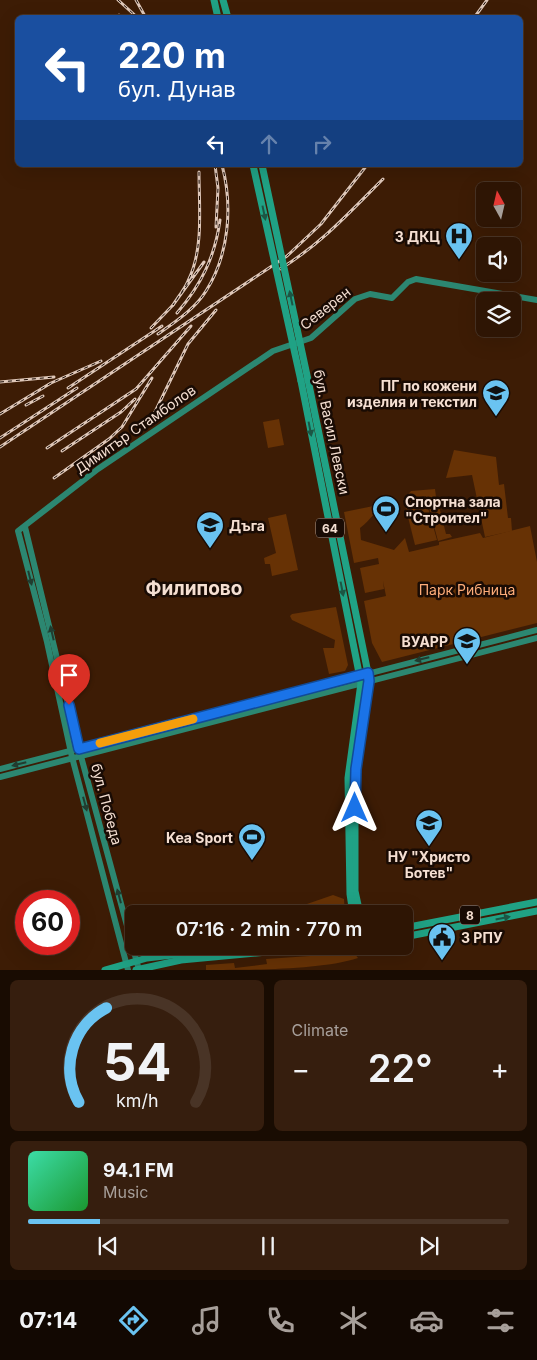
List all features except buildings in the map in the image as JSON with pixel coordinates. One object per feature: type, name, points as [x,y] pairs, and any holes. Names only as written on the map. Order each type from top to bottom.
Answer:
[{"type":"main road","points":[[214,0],[217,15]]},
{"type":"main road","points":[[223,0],[227,15]]},
{"type":"main road","name":"бул. Васил Левски","points":[[253,167],[304,381],[368,673],[369,681],[355,779],[355,891],[358,905]]},
{"type":"main road","name":"бул. Васил Левски","points":[[262,167],[361,683],[348,778],[351,905]]},
{"type":"main road","name":"Северен","points":[[270,353],[311,338],[359,296],[370,294],[392,298],[412,280],[537,300]]},
{"type":"main road","name":"Димитър Стамболов","points":[[18,531],[98,469],[270,353]]},
{"type":"main road","name":"бул. Победа","points":[[25,527],[80,752],[138,970]]},
{"type":"main road","name":"бул. Победа","points":[[18,531],[72,754],[128,966]]},
{"type":"main road","points":[[80,752],[360,675],[537,630]]},
{"type":"main road","points":[[0,769],[72,754],[537,638]]},
{"type":"main road","points":[[0,776],[72,754]]},
{"type":"main road","name":"8","points":[[413,926],[537,902]]},
{"type":"main road","name":"8","points":[[413,934],[537,911]]},
{"type":"main road","points":[[105,970],[128,966],[136,960],[167,955]]},
{"type":"main road","points":[[138,970],[181,960],[235,955]]},
{"type":"green space","points":[[279,419],[284,445],[268,448],[263,422]]},
{"type":"green space","points":[[454,450],[496,457],[499,485],[504,484],[508,518],[511,518],[512,531],[485,537],[472,475],[446,478]]},
{"type":"green space","points":[[435,489],[436,497],[440,497],[441,506],[439,506],[446,534],[450,534],[452,537],[438,541],[426,496],[403,500],[411,491]]},
{"type":"green space","points":[[425,497],[437,540],[415,545],[404,501]]},
{"type":"green space","name":"Парк Рибница","points":[[398,501],[400,510],[392,508],[381,509],[360,528],[361,540],[394,550],[405,538],[409,552],[439,545],[439,542],[480,533],[483,538],[530,526],[537,562],[537,623],[382,662],[372,643],[364,601],[386,596],[383,581],[384,589],[365,593],[360,568],[379,564],[378,558],[354,563],[344,512]]},
{"type":"green space","points":[[286,514],[298,570],[272,576],[270,564],[265,564],[264,558],[276,553],[268,518]]},
{"type":"green space","points":[[336,607],[348,665],[345,671],[329,674],[323,648],[334,648],[335,640],[292,620],[290,616],[292,614]]},
{"type":"green space","points":[[333,895],[344,899],[344,905],[304,905]]},
{"type":"green space","points":[[325,955],[356,955],[358,958],[306,967],[206,970],[206,965],[234,963],[235,968],[267,964],[266,959]]},
{"type":"railway","points":[[118,0],[135,15]]},
{"type":"railway","points":[[136,0],[144,15]]},
{"type":"railway","points":[[476,15],[487,0]]},
{"type":"railway","points":[[215,167],[218,188],[216,227]]},
{"type":"railway","points":[[158,334],[196,304],[206,291],[220,262],[227,230],[228,213],[222,167]]},
{"type":"railway","points":[[0,447],[287,256],[321,224],[365,167]]},
{"type":"railway","points":[[199,172],[199,242],[193,269],[173,305],[204,262]]},
{"type":"railway","points":[[280,269],[322,239],[383,179]]},
{"type":"railway","points":[[177,313],[193,292],[206,270],[215,246],[220,220]]},
{"type":"railway","points":[[151,328],[173,305]]},
{"type":"railway","points":[[154,414],[188,344],[216,310]]},
{"type":"railway","points":[[68,388],[162,326]]},
{"type":"railway","points":[[47,448],[136,389],[191,326]]},
{"type":"railway","points":[[0,414],[51,383],[101,361]]},
{"type":"railway","points":[[0,382],[54,377]]},
{"type":"railway","points":[[54,478],[109,439],[122,427],[152,378]]},
{"type":"railway","points":[[0,438],[77,388]]},
{"type":"railway","points":[[26,405],[43,396]]},
{"type":"railway","points":[[62,451],[121,412],[135,399]]},
{"type":"slow traffic","points":[[100,743],[193,719]]},
{"type":"place","name":"3 ДКЦ","points":[[459,260]]},
{"type":"place","name":"ПГ по кожени изделия и текстил","points":[[496,417]]},
{"type":"place","name":"Спортна зала \"Строител\"","points":[[386,533]]},
{"type":"place","name":"Дъга","points":[[210,549]]},
{"type":"place","name":"ВУАРР","points":[[467,665]]},
{"type":"place","name":"НУ \"Христо Ботев\"","points":[[429,847]]},
{"type":"place","name":"Kea Sport","points":[[252,861]]},
{"type":"place","name":"3 РПУ","points":[[442,961]]},
{"type":"district","name":"Филипово","points":[[194,588]]},
{"type":"route","points":[[69,705],[79,749],[368,673],[369,681],[355,774],[355,808]]}]
